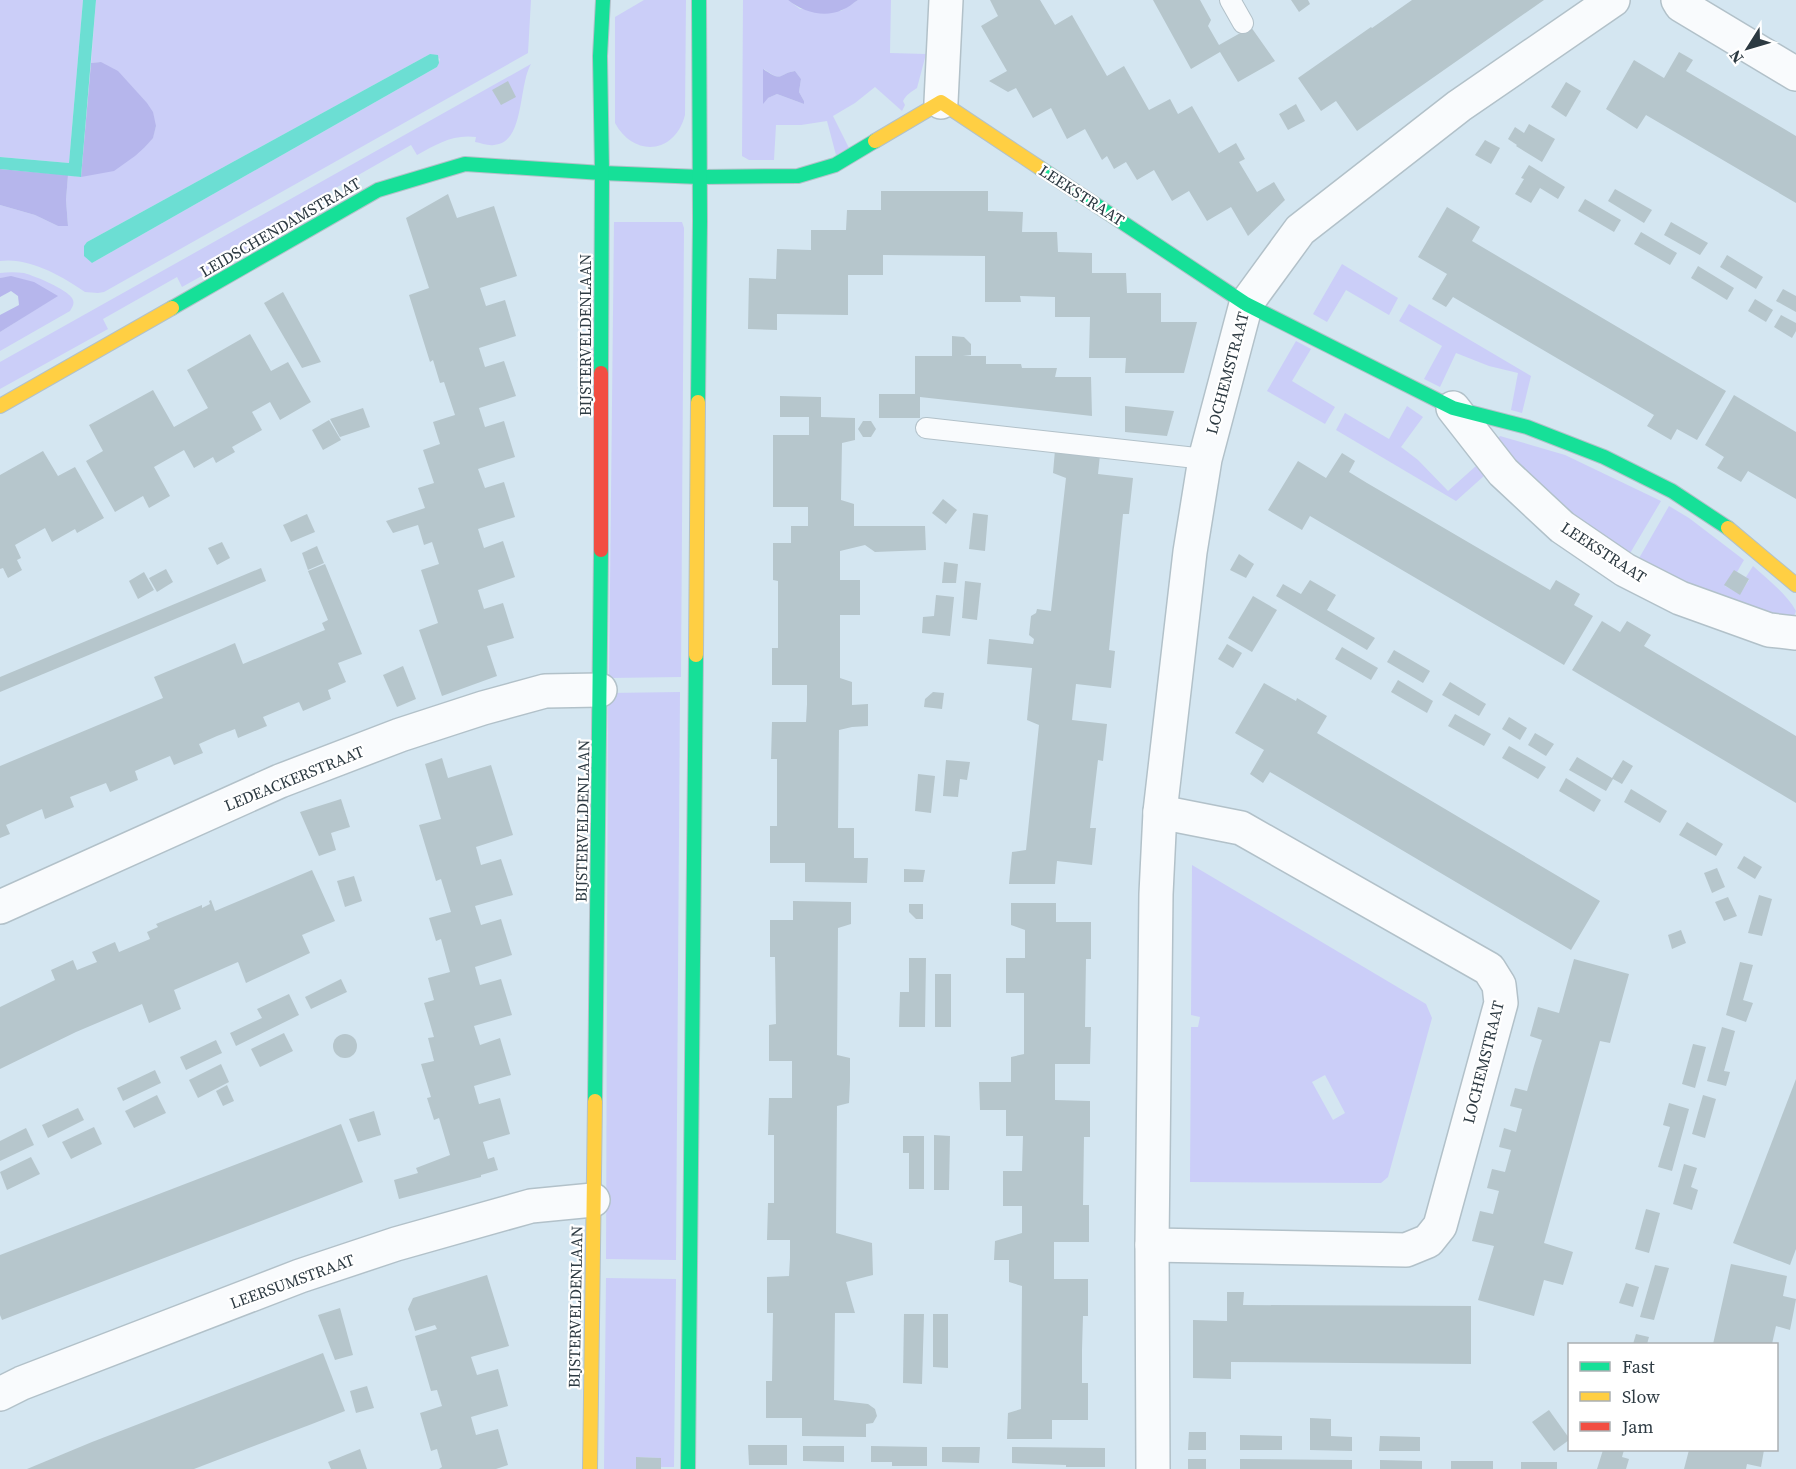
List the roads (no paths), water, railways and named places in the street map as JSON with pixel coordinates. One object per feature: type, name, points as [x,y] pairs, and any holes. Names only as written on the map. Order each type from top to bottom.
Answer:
[{"type":"street","name":"BIJSTERVELDENLAAN","points":[[590,1469],[600,690],[602,173],[600,56],[603,0]]},
{"type":"street","points":[[688,1469],[700,177],[699,0]]},
{"type":"street","points":[[602,173],[700,177],[798,176],[835,165],[941,102],[946,0]]},
{"type":"street","name":"LOCHEMSTRAAT","points":[[1153,1469],[1152,1245],[1156,894],[1160,812],[1190,552],[1205,459],[1246,304],[1300,230],[1460,106],[1613,0]]},
{"type":"street","points":[[1678,0],[1681,5],[1796,74]]},
{"type":"street","name":"LEEKSTRAAT","points":[[941,102],[1246,304],[1452,408],[1527,427],[1604,457],[1672,491],[1725,526],[1796,585]]},
{"type":"street","name":"LEIDSCHENDAMSTRAAT","points":[[0,406],[378,190],[465,164],[602,173]]},
{"type":"street","name":"LEEKSTRAAT","points":[[1452,408],[1503,472],[1562,527],[1625,570],[1680,598],[1769,630],[1796,633]]},
{"type":"street","name":"LEDEACKERSTRAAT","points":[[0,907],[280,781],[400,735],[483,708],[545,692],[600,690]]},
{"type":"street","name":"LOCHEMSTRAAT","points":[[1152,1245],[1406,1250],[1428,1241],[1440,1226],[1501,1003],[1499,985],[1490,969],[1241,828],[1160,812]]},
{"type":"street","name":"LEERSUMSTRAAT","points":[[0,1394],[22,1383],[300,1276],[385,1247],[531,1206],[593,1200]]},
{"type":"lane","points":[[1230,0],[1243,23]]},
{"type":"lane","points":[[926,428],[1205,459]]}]
